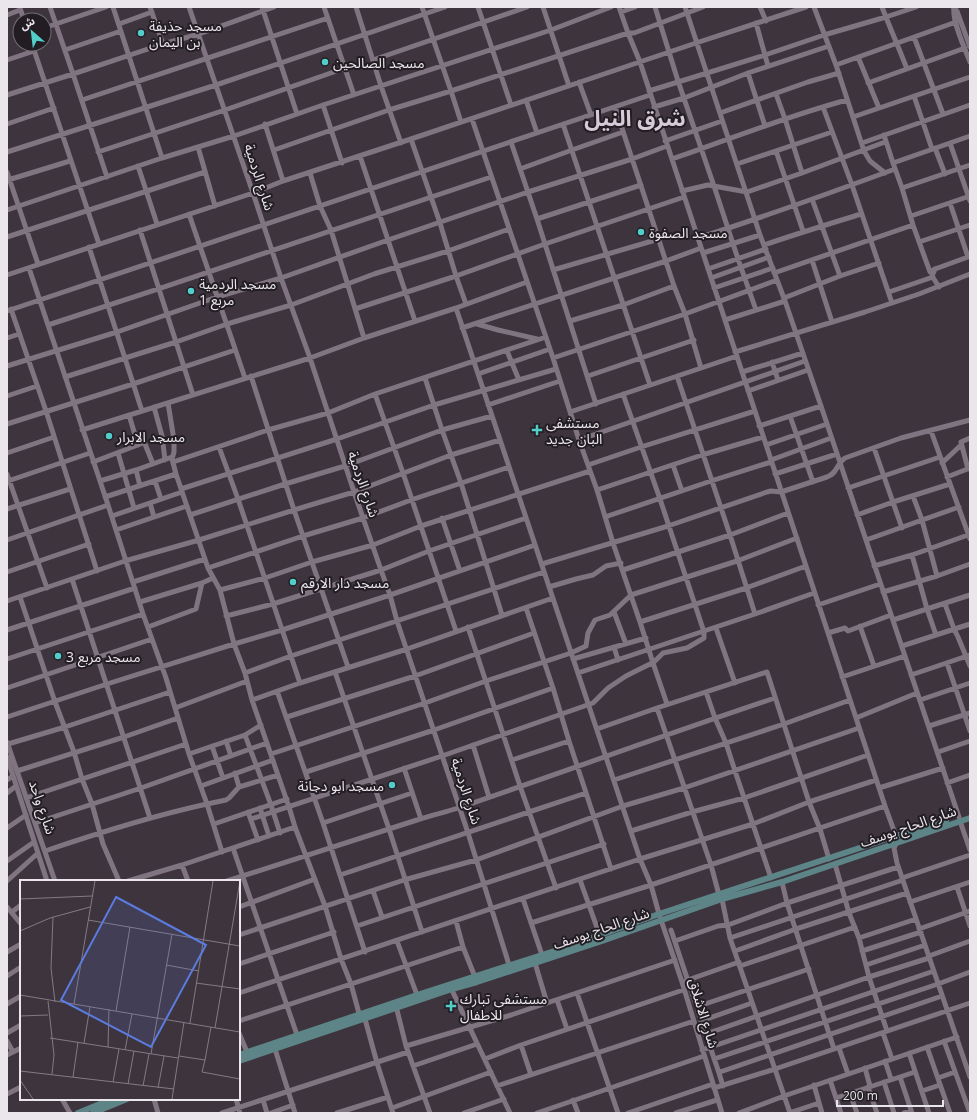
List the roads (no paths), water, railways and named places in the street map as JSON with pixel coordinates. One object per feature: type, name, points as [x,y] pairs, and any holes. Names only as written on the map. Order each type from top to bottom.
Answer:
[{"type":"main road","name":"شارع الحاج يوسف","points":[[960,819],[970,813]]},
{"type":"main road","name":"شارع الحاج يوسف","points":[[396,1005],[417,995],[477,982],[542,955],[720,897],[829,859],[960,819],[970,818]]},
{"type":"main road","name":"شارع الحاج يوسف","points":[[720,897],[782,882],[835,864],[897,839]]},
{"type":"main road","name":"شارع الحاج يوسف","points":[[240,1061],[451,987],[475,977],[535,963],[602,941],[660,917]]},
{"type":"main road","name":"شارع الحاج يوسف","points":[[240,1055],[297,1035],[362,1018]]},
{"type":"main road","points":[[78,1113],[110,1100]]},
{"type":"main road","points":[[93,1113],[123,1100]]},
{"type":"street","points":[[50,7],[82,100],[106,177]]},
{"type":"street","points":[[52,25],[106,7]]},
{"type":"street","points":[[113,7],[162,158]]},
{"type":"street","name":"شارع الردمية","points":[[189,7],[390,595],[415,676],[460,808],[510,968]]},
{"type":"street","points":[[7,94],[199,34],[263,9],[274,7]]},
{"type":"street","points":[[324,7],[354,95]]},
{"type":"street","points":[[357,7],[381,86],[401,143]]},
{"type":"street","points":[[422,7],[443,65],[461,122]]},
{"type":"street","points":[[7,152],[216,85],[445,7]]},
{"type":"street","points":[[478,7],[511,105]]},
{"type":"street","points":[[373,60],[528,7]]},
{"type":"street","points":[[543,7],[569,86]]},
{"type":"street","points":[[7,210],[551,30],[611,7]]},
{"type":"street","points":[[635,7],[620,9],[640,62],[814,593],[897,839],[894,848],[898,867],[969,1070],[970,1077]]},
{"type":"street","points":[[655,7],[678,82],[740,267],[756,310]]},
{"type":"street","points":[[274,150],[389,110],[501,75],[558,55],[628,33],[634,33],[660,23],[686,10],[703,7]]},
{"type":"street","points":[[760,7],[766,21]]},
{"type":"street","points":[[7,275],[215,206],[283,181],[342,163],[579,82],[806,7]]},
{"type":"street","points":[[814,7],[836,65],[864,151],[870,161],[885,173]]},
{"type":"street","points":[[882,7],[907,69]]},
{"type":"street","points":[[97,571],[46,411],[9,310],[615,107],[678,82],[824,35],[886,18],[916,7]]},
{"type":"street","points":[[7,15],[20,8]]},
{"type":"street","points":[[954,8],[953,13],[967,48]]},
{"type":"street","points":[[954,8],[957,11],[964,30],[970,62]]},
{"type":"street","points":[[263,9],[297,114]]},
{"type":"street","points":[[119,24],[151,10],[163,44]]},
{"type":"street","points":[[686,10],[760,235],[803,353],[970,850]]},
{"type":"street","points":[[82,100],[328,18]]},
{"type":"street","points":[[836,65],[956,22]]},
{"type":"street","points":[[756,23],[768,66]]},
{"type":"street","points":[[964,30],[970,28]]},
{"type":"street","points":[[65,50],[121,31]]},
{"type":"street","points":[[914,37],[943,114]]},
{"type":"street","points":[[654,107],[684,98],[748,73],[828,46]]},
{"type":"street","points":[[868,83],[967,48]]},
{"type":"street","points":[[7,60],[31,52]]},
{"type":"street","points":[[34,52],[99,244]]},
{"type":"street","points":[[858,57],[879,108]]},
{"type":"street","points":[[98,152],[345,68]]},
{"type":"street","points":[[748,73],[765,126]]},
{"type":"street","points":[[720,113],[838,73]]},
{"type":"street","points":[[853,117],[970,77]]},
{"type":"street","points":[[579,82],[591,115]]},
{"type":"street","points":[[776,94],[802,173]]},
{"type":"street","points":[[914,96],[922,122],[944,174]]},
{"type":"street","points":[[526,100],[537,133]]},
{"type":"street","points":[[672,159],[785,119],[847,100]]},
{"type":"street","points":[[323,105],[342,163]]},
{"type":"street","points":[[862,143],[970,105]]},
{"type":"street","points":[[615,107],[674,286],[694,340],[701,368]]},
{"type":"street","points":[[823,107],[852,185],[892,303]]},
{"type":"street","points":[[7,124],[54,108]]},
{"type":"street","points":[[472,119],[546,337],[667,704]]},
{"type":"street","points":[[7,366],[117,332],[217,297],[281,278],[528,192],[632,159],[695,130],[722,121]]},
{"type":"street","points":[[266,124],[283,181]]},
{"type":"street","points":[[563,124],[650,385]]},
{"type":"street","points":[[520,169],[623,132]]},
{"type":"street","points":[[737,164],[832,132]]},
{"type":"street","points":[[884,135],[885,142],[930,272],[969,257],[950,203]]},
{"type":"street","points":[[893,163],[970,136]]},
{"type":"street","points":[[411,140],[466,304]]},
{"type":"street","points":[[511,142],[596,404]]},
{"type":"street","points":[[682,191],[705,185],[747,192],[864,151],[885,142]]},
{"type":"street","points":[[911,216],[970,198],[950,143]]},
{"type":"street","points":[[198,147],[215,206]]},
{"type":"street","points":[[776,151],[803,231]]},
{"type":"street","points":[[360,156],[415,321]]},
{"type":"street","points":[[8,180],[70,161]]},
{"type":"street","points":[[902,188],[970,165]]},
{"type":"street","points":[[138,166],[157,224]]},
{"type":"street","points":[[698,238],[895,169]]},
{"type":"street","points":[[7,172],[8,180],[38,264]]},
{"type":"street","points":[[7,237],[205,172]]},
{"type":"street","points":[[310,172],[320,206],[331,230],[364,338]]},
{"type":"street","points":[[48,325],[491,177]]},
{"type":"street","points":[[537,219],[641,185]]},
{"type":"street","points":[[355,310],[684,197]]},
{"type":"street","points":[[812,199],[840,276]]},
{"type":"street","points":[[189,214],[245,378]]},
{"type":"street","points":[[708,269],[738,259],[803,231],[822,227],[861,214]]},
{"type":"street","points":[[714,288],[744,278],[812,260],[913,225]]},
{"type":"street","points":[[919,242],[970,225]]},
{"type":"street","points":[[65,377],[176,342],[227,324],[291,305],[347,284],[448,251],[509,229]]},
{"type":"street","points":[[140,230],[193,395]]},
{"type":"street","points":[[703,253],[760,235]]},
{"type":"street","points":[[553,270],[659,239]]},
{"type":"street","points":[[89,247],[142,411]]},
{"type":"street","points":[[462,328],[666,261],[701,248]]},
{"type":"street","points":[[711,278],[768,257]]},
{"type":"street","points":[[812,260],[832,322]]},
{"type":"street","points":[[725,320],[756,310],[840,276],[879,263]]},
{"type":"street","points":[[29,268],[82,430],[106,497],[222,852]]},
{"type":"street","points":[[935,269],[932,276],[939,288]]},
{"type":"street","points":[[570,412],[701,368],[795,333],[939,288],[970,274]]},
{"type":"street","points":[[889,292],[933,277]]},
{"type":"street","points":[[553,358],[685,314],[777,280]]},
{"type":"street","points":[[82,430],[310,358],[527,282]]},
{"type":"street","points":[[570,321],[623,305],[674,286]]},
{"type":"street","name":"شارع الاشلاق","points":[[456,308],[640,859],[651,885],[722,1113]]},
{"type":"street","points":[[476,323],[539,340]]},
{"type":"street","points":[[7,338],[19,334]]},
{"type":"street","points":[[100,481],[165,460],[173,460],[219,447],[268,430],[328,413],[375,394],[546,337]]},
{"type":"street","points":[[588,376],[694,340]]},
{"type":"street","points":[[478,374],[550,349]]},
{"type":"street","points":[[7,424],[235,350]]},
{"type":"street","points":[[507,351],[519,380]]},
{"type":"street","points":[[742,372],[803,353]]},
{"type":"street","points":[[579,440],[805,361]]},
{"type":"street","points":[[772,362],[778,380]]},
{"type":"street","points":[[112,516],[229,473],[337,439],[385,421],[556,369]]},
{"type":"street","points":[[748,391],[808,370]]},
{"type":"street","points":[[251,376],[294,510],[348,667]]},
{"type":"street","points":[[677,376],[755,614]]},
{"type":"street","points":[[425,378],[461,482],[502,615]]},
{"type":"street","points":[[488,405],[560,381]]},
{"type":"street","points":[[7,396],[37,386]]},
{"type":"street","points":[[375,394],[456,631]]},
{"type":"street","points":[[251,819],[442,756],[594,702],[608,688],[626,676],[653,663],[663,653],[687,648],[705,638],[660,499],[623,394]]},
{"type":"street","points":[[168,403],[174,440],[173,460],[176,474],[208,568],[220,590],[234,644],[245,673],[252,700],[287,799],[295,827],[334,932],[341,959],[351,984],[392,1111],[424,1097],[491,1072]]},
{"type":"street","points":[[760,426],[821,406]]},
{"type":"street","points":[[154,407],[162,436],[165,460]]},
{"type":"street","points":[[588,465],[755,411]]},
{"type":"street","points":[[129,415],[138,445]]},
{"type":"street","points":[[190,515],[345,466],[442,430],[492,416]]},
{"type":"street","points":[[790,416],[813,482]]},
{"type":"street","points":[[542,564],[668,526],[769,491],[781,492],[813,482],[833,474],[839,462],[845,458],[901,438],[970,420]]},
{"type":"street","points":[[766,445],[827,424]]},
{"type":"street","points":[[874,566],[969,537],[967,523],[950,484],[931,431]]},
{"type":"street","points":[[7,453],[54,437]]},
{"type":"street","points":[[597,490],[702,455],[763,437]]},
{"type":"street","points":[[605,517],[771,461],[831,438]]},
{"type":"street","points":[[848,488],[941,460],[961,445],[961,441],[970,438]]},
{"type":"street","points":[[7,601],[126,561],[354,492],[451,455],[500,440]]},
{"type":"street","points":[[93,462],[145,443],[153,464]]},
{"type":"street","points":[[948,477],[969,469],[961,445]]},
{"type":"street","points":[[219,447],[256,551],[300,683]]},
{"type":"street","points":[[874,448],[902,528]]},
{"type":"street","points":[[8,481],[90,453]]},
{"type":"street","points":[[118,453],[134,508]]},
{"type":"street","points":[[775,474],[836,454]]},
{"type":"street","points":[[673,465],[682,491]]},
{"type":"street","points":[[208,568],[256,551],[363,518],[461,482],[509,467]]},
{"type":"street","points":[[136,470],[140,486]]},
{"type":"street","points":[[220,590],[373,545],[442,518],[590,471]]},
{"type":"street","points":[[7,474],[8,481],[47,588]]},
{"type":"street","points":[[106,497],[176,474]]},
{"type":"street","points":[[155,481],[161,499]]},
{"type":"street","points":[[857,515],[950,484]]},
{"type":"street","points":[[7,509],[70,489]]},
{"type":"street","points":[[913,496],[922,520],[937,576]]},
{"type":"street","points":[[150,503],[154,517]]},
{"type":"street","points":[[7,540],[108,506]]},
{"type":"street","points":[[116,530],[187,506]]},
{"type":"street","points":[[866,540],[959,507]]},
{"type":"street","points":[[623,570],[730,535],[788,513]]},
{"type":"street","points":[[442,518],[460,572]]},
{"type":"street","points":[[226,616],[273,604],[381,570],[429,551],[526,518]]},
{"type":"street","points":[[271,754],[571,653],[586,646],[589,632],[595,620],[610,615],[631,595],[737,561],[797,538]]},
{"type":"street","points":[[7,572],[89,544]]},
{"type":"street","points":[[7,717],[106,684],[390,595],[535,545]]},
{"type":"street","points":[[912,555],[936,635]]},
{"type":"street","points":[[133,582],[205,559]]},
{"type":"street","points":[[549,588],[593,575],[606,566],[620,563]]},
{"type":"street","points":[[883,592],[937,576],[970,564]]},
{"type":"street","points":[[640,622],[746,588],[806,566]]},
{"type":"street","points":[[245,673],[291,656],[544,572]]},
{"type":"street","points":[[140,602],[202,583],[213,578]]},
{"type":"street","points":[[72,579],[150,818]]},
{"type":"street","points":[[148,627],[196,609],[202,583]]},
{"type":"street","points":[[818,605],[880,584]]},
{"type":"street","points":[[7,630],[135,588]]},
{"type":"street","points":[[578,673],[716,628],[814,593]]},
{"type":"street","points":[[828,633],[845,628],[848,631],[860,626],[945,604],[970,595]]},
{"type":"street","points":[[20,597],[55,702],[92,804],[102,844],[119,880]]},
{"type":"street","points":[[252,700],[348,667],[407,649],[553,598]]},
{"type":"street","points":[[945,604],[954,629],[968,655],[970,666]]},
{"type":"street","points":[[526,608],[611,869]]},
{"type":"street","points":[[614,612],[626,644]]},
{"type":"street","points":[[7,659],[143,614]]},
{"type":"street","points":[[902,646],[970,624]]},
{"type":"street","points":[[860,626],[874,666]]},
{"type":"street","points":[[468,627],[478,653],[520,786],[556,888]]},
{"type":"street","points":[[716,628],[735,683]]},
{"type":"street","points":[[287,717],[415,676],[534,633]]},
{"type":"street","points":[[573,659],[646,638]]},
{"type":"street","points":[[7,688],[152,639]]},
{"type":"street","points":[[614,648],[618,660]]},
{"type":"street","points":[[911,675],[968,655]]},
{"type":"street","points":[[842,677],[905,656]]},
{"type":"street","points":[[947,663],[967,714],[970,731]]},
{"type":"street","points":[[335,672],[389,829],[404,880],[422,932]]},
{"type":"street","points":[[597,729],[667,704],[767,672],[829,859]]},
{"type":"street","points":[[175,708],[247,682]]},
{"type":"street","points":[[920,700],[970,683]]},
{"type":"street","points":[[306,772],[434,730],[553,688]]},
{"type":"street","points":[[277,691],[306,772],[366,952]]},
{"type":"street","points":[[7,743],[65,727],[170,692]]},
{"type":"street","points":[[706,692],[726,743],[771,878]]},
{"type":"street","points":[[856,718],[917,693]]},
{"type":"street","points":[[231,880],[421,818],[460,808],[775,698]]},
{"type":"street","points":[[614,780],[784,724],[850,700]]},
{"type":"street","points":[[657,708],[711,865],[728,924],[730,938],[762,1029],[789,1113],[805,1110],[819,1103]]},
{"type":"street","points":[[929,726],[967,714]]},
{"type":"street","points":[[17,771],[178,718]]},
{"type":"street","points":[[189,754],[245,735],[261,725]]},
{"type":"street","points":[[240,935],[325,906],[348,900],[404,880],[476,860],[594,818],[623,806],[684,788],[859,728]]},
{"type":"street","points":[[245,735],[280,833]]},
{"type":"street","points":[[226,741],[231,756]]},
{"type":"street","points":[[512,760],[569,741]]},
{"type":"street","points":[[938,752],[970,741]]},
{"type":"street","name":"شارع واحد","points":[[7,743],[55,880]]},
{"type":"street","points":[[35,823],[141,788],[267,743]]},
{"type":"street","points":[[26,798],[186,744]]},
{"type":"street","points":[[473,745],[489,797]]},
{"type":"street","points":[[212,746],[223,778]]},
{"type":"street","points":[[631,831],[744,798],[868,755]]},
{"type":"street","name":"شارع واحد","points":[[7,758],[8,767],[13,776],[47,880]]},
{"type":"street","points":[[201,786],[273,760]]},
{"type":"street","points":[[404,768],[421,818]]},
{"type":"street","points":[[879,788],[943,768]]},
{"type":"street","points":[[235,773],[239,786]]},
{"type":"street","points":[[45,851],[150,818],[226,800],[239,786],[278,774]]},
{"type":"street","points":[[948,782],[970,775]]},
{"type":"street","points":[[7,780],[13,776]]},
{"type":"street","points":[[240,994],[640,859],[753,824],[809,802],[876,780]]},
{"type":"street","points":[[7,793],[16,786]]},
{"type":"street","points":[[323,823],[412,793]]},
{"type":"street","points":[[340,875],[586,793]]},
{"type":"street","points":[[214,824],[287,799]]},
{"type":"street","points":[[531,923],[651,885],[885,806]]},
{"type":"street","points":[[260,808],[269,836]]},
{"type":"street","points":[[248,812],[258,840]]},
{"type":"street","points":[[7,828],[26,815]]},
{"type":"street","points":[[131,880],[182,865],[295,827]]},
{"type":"street","points":[[7,861],[34,842]]},
{"type":"street","points":[[357,926],[604,844]]},
{"type":"street","points":[[233,848],[297,1035]]},
{"type":"street","points":[[7,881],[38,853]]},
{"type":"street","points":[[730,938],[970,855]]},
{"type":"street","points":[[835,864],[882,1016],[892,1059]]},
{"type":"street","points":[[182,865],[188,880]]},
{"type":"street","points":[[675,941],[898,867]]},
{"type":"street","points":[[240,907],[315,879]]},
{"type":"street","points":[[580,880],[600,936]]},
{"type":"street","points":[[782,882],[787,903],[825,1022],[848,1074]]},
{"type":"street","points":[[910,902],[970,882]]},
{"type":"street","points":[[957,887],[968,912],[970,926]]},
{"type":"street","points":[[373,891],[382,918]]},
{"type":"street","points":[[735,952],[796,929],[907,893]]},
{"type":"street","points":[[523,899],[542,955]]},
{"type":"street","points":[[7,907],[20,923]]},
{"type":"street","points":[[12,912],[20,907]]},
{"type":"street","points":[[862,951],[968,912]]},
{"type":"street","points":[[859,938],[916,919]]},
{"type":"street","points":[[456,921],[463,946],[475,977]]},
{"type":"street","points":[[682,982],[855,927]]},
{"type":"street","points":[[671,930],[695,1002],[699,1006]]},
{"type":"street","points":[[240,964],[334,932]]},
{"type":"street","points":[[397,941],[417,995]]},
{"type":"street","points":[[706,1034],[929,957],[970,941]]},
{"type":"street","points":[[8,949],[20,944]]},
{"type":"street","points":[[866,965],[925,945]]},
{"type":"street","points":[[240,1021],[463,946]]},
{"type":"street","points":[[222,1113],[239,1110],[263,1100],[377,1063],[407,1049],[675,960]]},
{"type":"street","points":[[535,963],[547,1003]]},
{"type":"street","points":[[7,976],[20,968]]},
{"type":"street","points":[[699,1006],[809,969]]},
{"type":"street","points":[[537,1113],[703,1053],[710,1047],[934,971]]},
{"type":"street","points":[[714,1059],[970,972]]},
{"type":"street","points":[[451,987],[510,1113]]},
{"type":"street","points":[[485,1059],[521,1045],[683,990]]},
{"type":"street","points":[[577,993],[618,1113]]},
{"type":"street","points":[[719,1073],[942,996]]},
{"type":"street","points":[[7,1004],[20,997]]},
{"type":"street","points":[[557,1000],[567,1030]]},
{"type":"street","points":[[688,1004],[695,1002]]},
{"type":"street","points":[[702,1021],[752,1003]]},
{"type":"street","points":[[628,1113],[713,1086],[723,1086],[970,1004]]},
{"type":"street","points":[[396,1005],[407,1049],[428,1113]]},
{"type":"street","points":[[699,1006],[698,1011],[723,1086]]},
{"type":"street","points":[[497,1086],[694,1021]]},
{"type":"street","points":[[7,1033],[20,1026]]},
{"type":"street","points":[[240,1035],[247,1052]]},
{"type":"street","points":[[739,1113],[814,1085],[957,1037]]},
{"type":"street","points":[[7,1041],[13,1052]]},
{"type":"street","points":[[944,1042],[968,1112]]},
{"type":"street","points":[[413,1066],[477,1044]]},
{"type":"street","points":[[521,1045],[531,1075]]},
{"type":"street","points":[[927,1047],[950,1113]]},
{"type":"street","points":[[7,1055],[20,1048]]},
{"type":"street","points":[[275,1049],[295,1113]]},
{"type":"street","points":[[910,1053],[929,1113]]},
{"type":"street","points":[[885,1061],[891,1080]]},
{"type":"street","points":[[864,1068],[876,1113]]},
{"type":"street","points":[[836,1098],[915,1072]]},
{"type":"street","points":[[938,1078],[955,1072]]},
{"type":"street","points":[[900,1077],[911,1112],[904,1113]]},
{"type":"street","points":[[830,1080],[841,1113]]},
{"type":"street","points":[[884,1082],[894,1113]]},
{"type":"street","points":[[814,1085],[822,1113]]},
{"type":"street","points":[[922,1091],[940,1085]]},
{"type":"street","points":[[7,1094],[20,1088]]},
{"type":"street","points":[[850,1094],[856,1113]]},
{"type":"street","points":[[337,1113],[388,1096]]},
{"type":"street","points":[[464,1113],[504,1099]]},
{"type":"street","points":[[63,1100],[70,1113]]},
{"type":"street","points":[[154,1100],[158,1113]]},
{"type":"street","points":[[236,1100],[239,1110]]},
{"type":"street","points":[[263,1100],[267,1113]]},
{"type":"street","points":[[573,1100],[578,1113]]},
{"type":"street","points":[[676,1113],[717,1100]]},
{"type":"street","points":[[271,1113],[292,1105]]},
{"type":"place","name":"مسجد حذيفة بن اليمان","points":[[141,33]]},
{"type":"place","name":"مسجد الصالحين","points":[[325,62]]},
{"type":"place","name":"مسجد الصفوة","points":[[641,232]]},
{"type":"place","name":"مسجد الردمية مربع 1","points":[[191,291]]},
{"type":"place","name":"مستشفى البان جديد","points":[[537,430]]},
{"type":"place","name":"مسجد الابرار","points":[[109,436]]},
{"type":"place","name":"مسجد دار الارقم","points":[[293,582]]},
{"type":"place","name":"مسجد مربع 3","points":[[58,656]]},
{"type":"place","name":"مسجد ابو دجانة","points":[[392,785]]},
{"type":"place","name":"مستشفى تبارك للاطفال","points":[[451,1006]]},
{"type":"district","name":"شرق النيل","points":[[635,117]]}]
